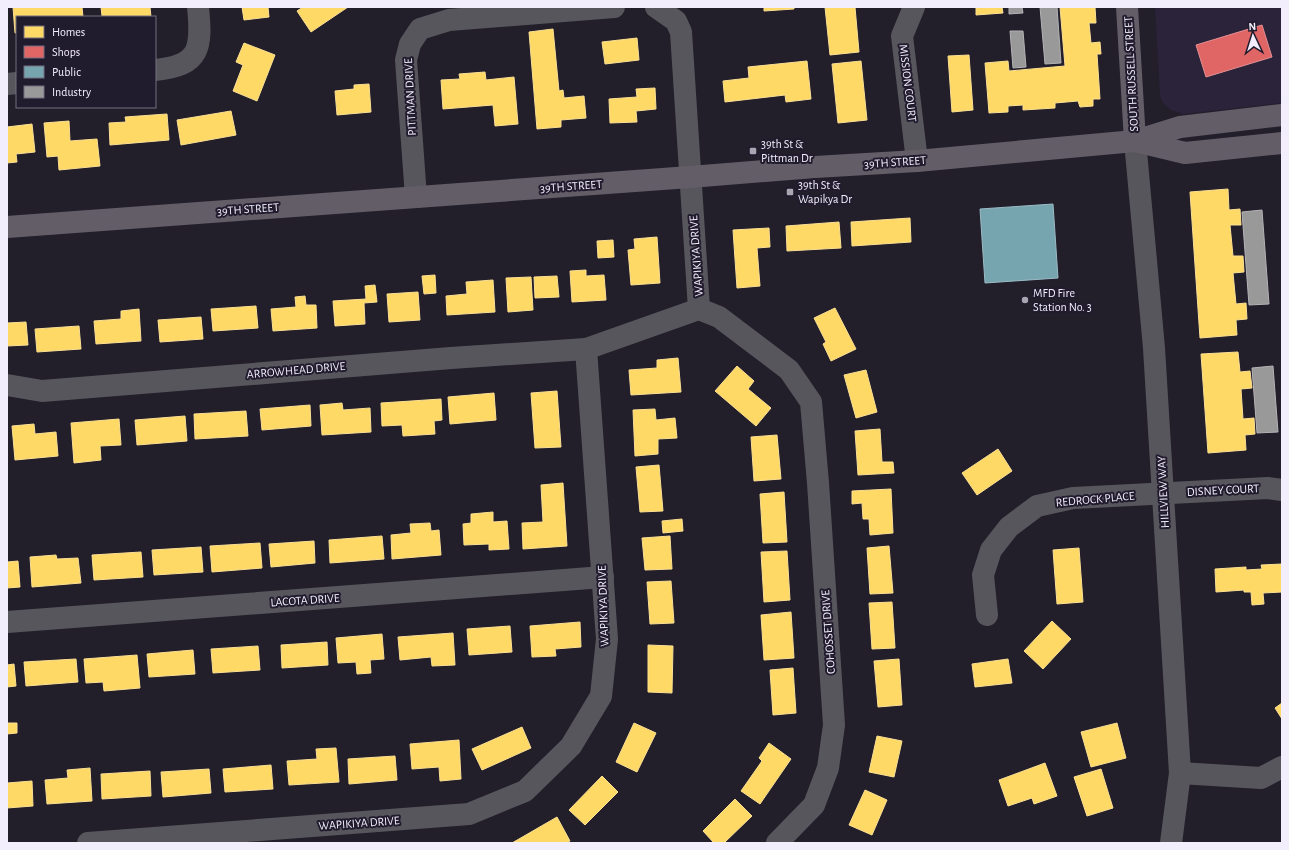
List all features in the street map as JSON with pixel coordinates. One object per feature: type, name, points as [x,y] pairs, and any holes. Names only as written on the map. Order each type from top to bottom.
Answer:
[{"type":"main road","name":"SOUTH RUSSELL STREET","points":[[1127,7],[1136,141]]},
{"type":"main road","points":[[1136,141],[1180,127],[1282,115]]},
{"type":"main road","name":"39TH STREET","points":[[7,227],[815,167],[917,161],[1136,141]]},
{"type":"main road","points":[[1136,141],[1184,153],[1282,142]]},
{"type":"street","points":[[156,70],[180,65],[187,61],[195,51],[200,38],[198,7]]},
{"type":"street","name":"PITTMAN DRIVE","points":[[416,197],[406,60],[410,44],[420,29],[449,20],[614,7]]},
{"type":"street","points":[[656,7],[676,21],[681,32],[690,177]]},
{"type":"street","name":"MISSION COURT","points":[[914,7],[902,36],[917,161]]},
{"type":"street","name":"HILLVIEW WAY","points":[[1136,141],[1154,348],[1180,774],[1171,843]]},
{"type":"street","name":"WAPIKIYA DRIVE","points":[[88,843],[469,814],[526,791],[571,746],[601,696],[607,639],[586,348],[700,309],[690,177]]},
{"type":"street","name":"COHOSSET DRIVE","points":[[700,309],[718,318],[789,370],[811,402],[818,483],[834,725],[828,768],[814,805],[777,843]]},
{"type":"street","name":"ARROWHEAD DRIVE","points":[[7,385],[42,391],[586,348]]},
{"type":"street","name":"DISNEY COURT","points":[[1163,493],[1268,488],[1282,490]]},
{"type":"street","name":"REDROCK PLACE","points":[[987,615],[983,575],[991,550],[1009,527],[1037,506],[1073,498],[1163,493]]},
{"type":"street","name":"LACOTA DRIVE","points":[[7,622],[603,577]]},
{"type":"street","points":[[1180,774],[1261,778],[1282,767]]},
{"type":"shaded area","points":[[1155,7],[1282,7],[1282,103],[1184,114],[1171,110],[1163,103],[1160,96]]},
{"type":"building: Homes","points":[[13,7],[82,7],[83,16],[16,16],[15,33]]},
{"type":"building: Homes","points":[[101,7],[150,7],[151,16],[102,16]]},
{"type":"building: Homes","points":[[242,7],[268,7],[269,17],[244,20]]},
{"type":"building: Homes","points":[[303,7],[348,7],[311,32],[297,11]]},
{"type":"building: Homes","points":[[764,7],[794,7],[794,9],[764,11]]},
{"type":"building: Homes","points":[[825,7],[855,7],[859,52],[830,55]]},
{"type":"building: Homes","points":[[976,7],[1002,7],[1003,13],[976,15]]},
{"type":"building: Homes","points":[[1060,7],[1095,7],[1096,23],[1089,23],[1091,43],[1100,42],[1101,54],[1097,54],[1100,99],[1093,99],[1093,106],[1080,107],[1078,101],[1055,103],[1055,108],[1023,110],[1023,105],[1008,106],[1008,112],[989,113],[985,63],[1008,61],[1009,71],[1065,66]]},
{"type":"building: Homes","points":[[553,29],[559,91],[563,90],[564,98],[584,96],[586,118],[561,120],[561,127],[537,129],[529,32]]},
{"type":"building: Homes","points":[[637,38],[639,60],[605,64],[602,42]]},
{"type":"building: Homes","points":[[244,43],[275,55],[257,101],[233,91],[243,65],[236,62]]},
{"type":"building: Homes","points":[[969,55],[973,110],[952,112],[948,56]]},
{"type":"building: Homes","points":[[807,61],[811,99],[786,102],[785,95],[725,102],[723,81],[749,78],[748,67]]},
{"type":"building: Homes","points":[[861,61],[867,120],[838,123],[832,64]]},
{"type":"building: Homes","points":[[485,72],[486,80],[514,77],[518,124],[495,126],[493,105],[443,109],[441,80],[460,79],[459,74]]},
{"type":"building: Homes","points":[[369,84],[371,112],[337,115],[335,91],[354,89],[354,85]]},
{"type":"building: Homes","points":[[655,88],[656,109],[636,111],[637,122],[610,123],[609,99],[637,97],[636,89]]},
{"type":"building: Homes","points":[[231,111],[236,135],[181,145],[177,120]]},
{"type":"building: Homes","points":[[167,114],[169,140],[110,145],[109,123],[126,122],[125,117]]},
{"type":"building: Homes","points":[[69,121],[70,141],[97,139],[100,166],[59,170],[58,156],[47,157],[44,123]]},
{"type":"building: Homes","points":[[32,124],[35,152],[16,154],[17,162],[7,163],[7,127]]},
{"type":"building: Homes","points":[[1228,189],[1229,210],[1240,209],[1241,225],[1230,225],[1233,256],[1243,256],[1244,272],[1233,273],[1236,304],[1246,303],[1247,319],[1236,320],[1237,335],[1200,338],[1190,192]]},
{"type":"building: Homes","points":[[910,218],[911,242],[852,246],[851,222]]},
{"type":"building: Homes","points":[[839,222],[841,248],[787,251],[786,226]]},
{"type":"building: Homes","points":[[769,228],[770,247],[757,248],[760,286],[737,288],[733,230]]},
{"type":"building: Homes","points":[[657,237],[660,283],[631,285],[628,250],[635,249],[634,239]]},
{"type":"building: Homes","points":[[613,240],[614,257],[598,258],[597,241]]},
{"type":"building: Homes","points":[[586,270],[586,276],[604,275],[606,300],[572,302],[570,271]]},
{"type":"building: Homes","points":[[435,275],[436,293],[424,294],[422,276]]},
{"type":"building: Homes","points":[[557,276],[559,297],[535,298],[534,277]]},
{"type":"building: Homes","points":[[531,277],[533,310],[508,312],[506,278]]},
{"type":"building: Homes","points":[[493,280],[495,312],[447,315],[446,296],[467,294],[466,282]]},
{"type":"building: Homes","points":[[375,285],[377,302],[364,303],[365,324],[335,326],[333,301],[366,299],[365,286]]},
{"type":"building: Homes","points":[[418,292],[420,320],[389,322],[387,294]]},
{"type":"building: Homes","points":[[305,296],[306,305],[316,305],[317,328],[273,331],[271,309],[296,307],[295,297]]},
{"type":"building: Homes","points":[[256,306],[258,328],[213,331],[211,309]]},
{"type":"building: Homes","points":[[835,308],[856,349],[831,361],[823,344],[826,342],[814,318]]},
{"type":"building: Homes","points":[[139,309],[141,341],[96,344],[94,321],[121,319],[121,311]]},
{"type":"building: Homes","points":[[201,317],[203,339],[160,342],[158,320]]},
{"type":"building: Homes","points":[[26,322],[28,345],[7,346],[7,323]]},
{"type":"building: Homes","points":[[79,326],[81,349],[37,352],[35,329]]},
{"type":"building: Homes","points":[[1238,352],[1240,372],[1250,371],[1252,388],[1241,389],[1243,419],[1254,418],[1255,434],[1245,435],[1246,450],[1208,453],[1201,354]]},
{"type":"building: Homes","points":[[678,358],[681,392],[631,395],[629,370],[657,368],[657,360]]},
{"type":"building: Homes","points":[[737,366],[754,381],[748,389],[771,408],[756,426],[715,391]]},
{"type":"building: Homes","points":[[866,370],[877,412],[856,418],[844,375]]},
{"type":"building: Homes","points":[[557,391],[561,447],[535,448],[531,393]]},
{"type":"building: Homes","points":[[494,393],[496,420],[450,424],[448,397]]},
{"type":"building: Homes","points":[[441,399],[442,420],[434,421],[435,434],[403,436],[402,425],[382,426],[381,403]]},
{"type":"building: Homes","points":[[342,403],[343,410],[370,408],[371,432],[322,435],[320,405]]},
{"type":"building: Homes","points":[[310,405],[311,426],[262,430],[260,409]]},
{"type":"building: Homes","points":[[655,409],[656,420],[675,418],[677,438],[658,439],[658,454],[635,456],[633,410]]},
{"type":"building: Homes","points":[[246,411],[248,436],[195,439],[194,414]]},
{"type":"building: Homes","points":[[185,416],[187,441],[137,445],[135,420]]},
{"type":"building: Homes","points":[[119,419],[121,445],[100,446],[101,460],[74,463],[71,423]]},
{"type":"building: Homes","points":[[34,424],[35,434],[56,432],[58,456],[15,460],[12,426]]},
{"type":"building: Homes","points":[[880,429],[882,462],[893,462],[894,473],[858,475],[855,431]]},
{"type":"building: Homes","points":[[777,435],[781,479],[754,481],[751,437]]},
{"type":"building: Homes","points":[[998,449],[1012,471],[977,495],[962,473]]},
{"type":"building: Homes","points":[[659,465],[663,511],[640,512],[636,467]]},
{"type":"building: Homes","points":[[563,483],[567,546],[523,549],[522,523],[543,522],[541,485]]},
{"type":"building: Homes","points":[[891,489],[893,533],[870,535],[869,519],[863,519],[862,503],[852,504],[852,491]]},
{"type":"building: Homes","points":[[784,492],[787,542],[763,543],[760,494]]},
{"type":"building: Homes","points":[[493,512],[493,522],[507,521],[509,549],[489,550],[489,544],[464,545],[463,524],[471,523],[471,514]]},
{"type":"building: Homes","points":[[682,519],[683,531],[663,533],[662,521]]},
{"type":"building: Homes","points":[[430,523],[431,531],[439,530],[441,555],[392,559],[391,535],[411,533],[410,524]]},
{"type":"building: Homes","points":[[382,536],[384,559],[330,563],[329,540]]},
{"type":"building: Homes","points":[[670,536],[672,569],[645,570],[642,538]]},
{"type":"building: Homes","points":[[314,541],[315,563],[271,567],[269,544]]},
{"type":"building: Homes","points":[[260,543],[262,568],[212,572],[210,546]]},
{"type":"building: Homes","points":[[889,546],[893,593],[870,594],[867,548]]},
{"type":"building: Homes","points":[[201,547],[203,572],[154,575],[152,550]]},
{"type":"building: Homes","points":[[1079,548],[1083,602],[1057,604],[1053,550]]},
{"type":"building: Homes","points":[[787,551],[790,600],[764,602],[761,552]]},
{"type":"building: Homes","points":[[141,552],[143,577],[94,580],[92,555]]},
{"type":"building: Homes","points":[[56,555],[57,559],[78,558],[81,583],[32,587],[30,557]]},
{"type":"building: Homes","points":[[18,561],[20,587],[7,588],[7,562]]},
{"type":"building: Homes","points":[[1282,564],[1282,592],[1263,593],[1264,604],[1252,605],[1251,592],[1244,592],[1244,590],[1216,592],[1215,569],[1246,567],[1246,570],[1262,569],[1261,565]]},
{"type":"building: Homes","points":[[671,581],[674,623],[650,624],[647,582]]},
{"type":"building: Homes","points":[[892,602],[895,648],[872,649],[869,603]]},
{"type":"building: Homes","points":[[791,612],[794,658],[764,660],[761,615]]},
{"type":"building: Homes","points":[[1052,621],[1071,639],[1043,669],[1024,651]]},
{"type":"building: Homes","points":[[580,622],[581,647],[555,649],[556,656],[532,657],[530,626]]},
{"type":"building: Homes","points":[[510,626],[512,652],[469,655],[467,629]]},
{"type":"building: Homes","points":[[453,633],[455,665],[432,666],[431,657],[400,660],[398,637]]},
{"type":"building: Homes","points":[[382,634],[384,659],[370,660],[371,673],[357,674],[356,662],[338,663],[336,638]]},
{"type":"building: Homes","points":[[327,642],[328,665],[282,668],[281,645]]},
{"type":"building: Homes","points":[[648,645],[673,646],[672,693],[648,692]]},
{"type":"building: Homes","points":[[258,646],[260,670],[213,673],[211,649]]},
{"type":"building: Homes","points":[[193,650],[195,674],[149,677],[147,654]]},
{"type":"building: Homes","points":[[137,655],[140,688],[104,691],[103,682],[86,683],[84,659]]},
{"type":"building: Homes","points":[[76,659],[78,682],[26,686],[24,662]]},
{"type":"building: Homes","points":[[899,659],[902,705],[878,707],[874,661]]},
{"type":"building: Homes","points":[[1008,659],[1012,683],[975,687],[972,664]]},
{"type":"building: Homes","points":[[14,664],[16,686],[7,687],[7,665]]},
{"type":"building: Homes","points":[[793,668],[796,713],[773,715],[770,670]]},
{"type":"building: Homes","points":[[1282,703],[1282,719],[1275,708]]},
{"type":"building: Homes","points":[[7,723],[17,723],[17,733],[7,734]]},
{"type":"building: Homes","points":[[634,723],[656,733],[637,772],[616,762]]},
{"type":"building: Homes","points":[[1117,723],[1126,758],[1091,767],[1081,732]]},
{"type":"building: Homes","points":[[522,727],[531,748],[482,770],[472,749]]},
{"type":"building: Homes","points":[[877,736],[902,741],[894,777],[869,772]]},
{"type":"building: Homes","points":[[459,740],[461,779],[440,781],[439,767],[412,769],[410,744]]},
{"type":"building: Homes","points":[[769,743],[791,759],[760,804],[741,791],[762,761],[759,758]]},
{"type":"building: Homes","points":[[336,748],[339,782],[289,785],[287,761],[317,759],[316,749]]},
{"type":"building: Homes","points":[[395,756],[397,780],[349,784],[348,759]]},
{"type":"building: Homes","points":[[1045,763],[1057,796],[1034,804],[1032,798],[1008,806],[999,780]]},
{"type":"building: Homes","points":[[271,765],[273,789],[225,792],[223,769]]},
{"type":"building: Homes","points":[[90,768],[92,801],[47,804],[45,780],[68,778],[67,770]]},
{"type":"building: Homes","points":[[209,769],[211,793],[163,797],[161,772]]},
{"type":"building: Homes","points":[[1101,769],[1113,808],[1087,816],[1074,777]]},
{"type":"building: Homes","points":[[150,771],[151,796],[102,799],[101,774]]},
{"type":"building: Homes","points":[[602,776],[618,792],[585,825],[569,810]]},
{"type":"building: Homes","points":[[32,781],[33,806],[7,808],[7,783]]},
{"type":"building: Homes","points":[[865,790],[887,800],[872,835],[849,825]]},
{"type":"building: Homes","points":[[735,799],[752,816],[724,843],[714,843],[703,831]]},
{"type":"building: Homes","points":[[557,817],[570,841],[566,843],[512,843]]},
{"type":"building: Shops","points":[[1262,25],[1272,57],[1206,77],[1196,45]]},
{"type":"building: Public","points":[[1053,204],[1058,278],[985,283],[980,209]]},
{"type":"building: Industry","points":[[1009,7],[1022,7],[1023,13],[1009,14]]},
{"type":"building: Industry","points":[[1040,7],[1057,7],[1061,63],[1045,64]]},
{"type":"building: Industry","points":[[1010,31],[1023,31],[1026,67],[1013,68]]},
{"type":"building: Industry","points":[[1262,210],[1269,304],[1249,305],[1242,212]]},
{"type":"building: Industry","points":[[1273,366],[1278,432],[1257,433],[1252,368]]},
{"type":"place","name":"39th St & Pittman Dr","points":[[753,151]]},
{"type":"place","name":"39th St & Wapikya Dr","points":[[790,192]]},
{"type":"place","name":"MFD Fire Station No. 3","points":[[1025,300]]}]
